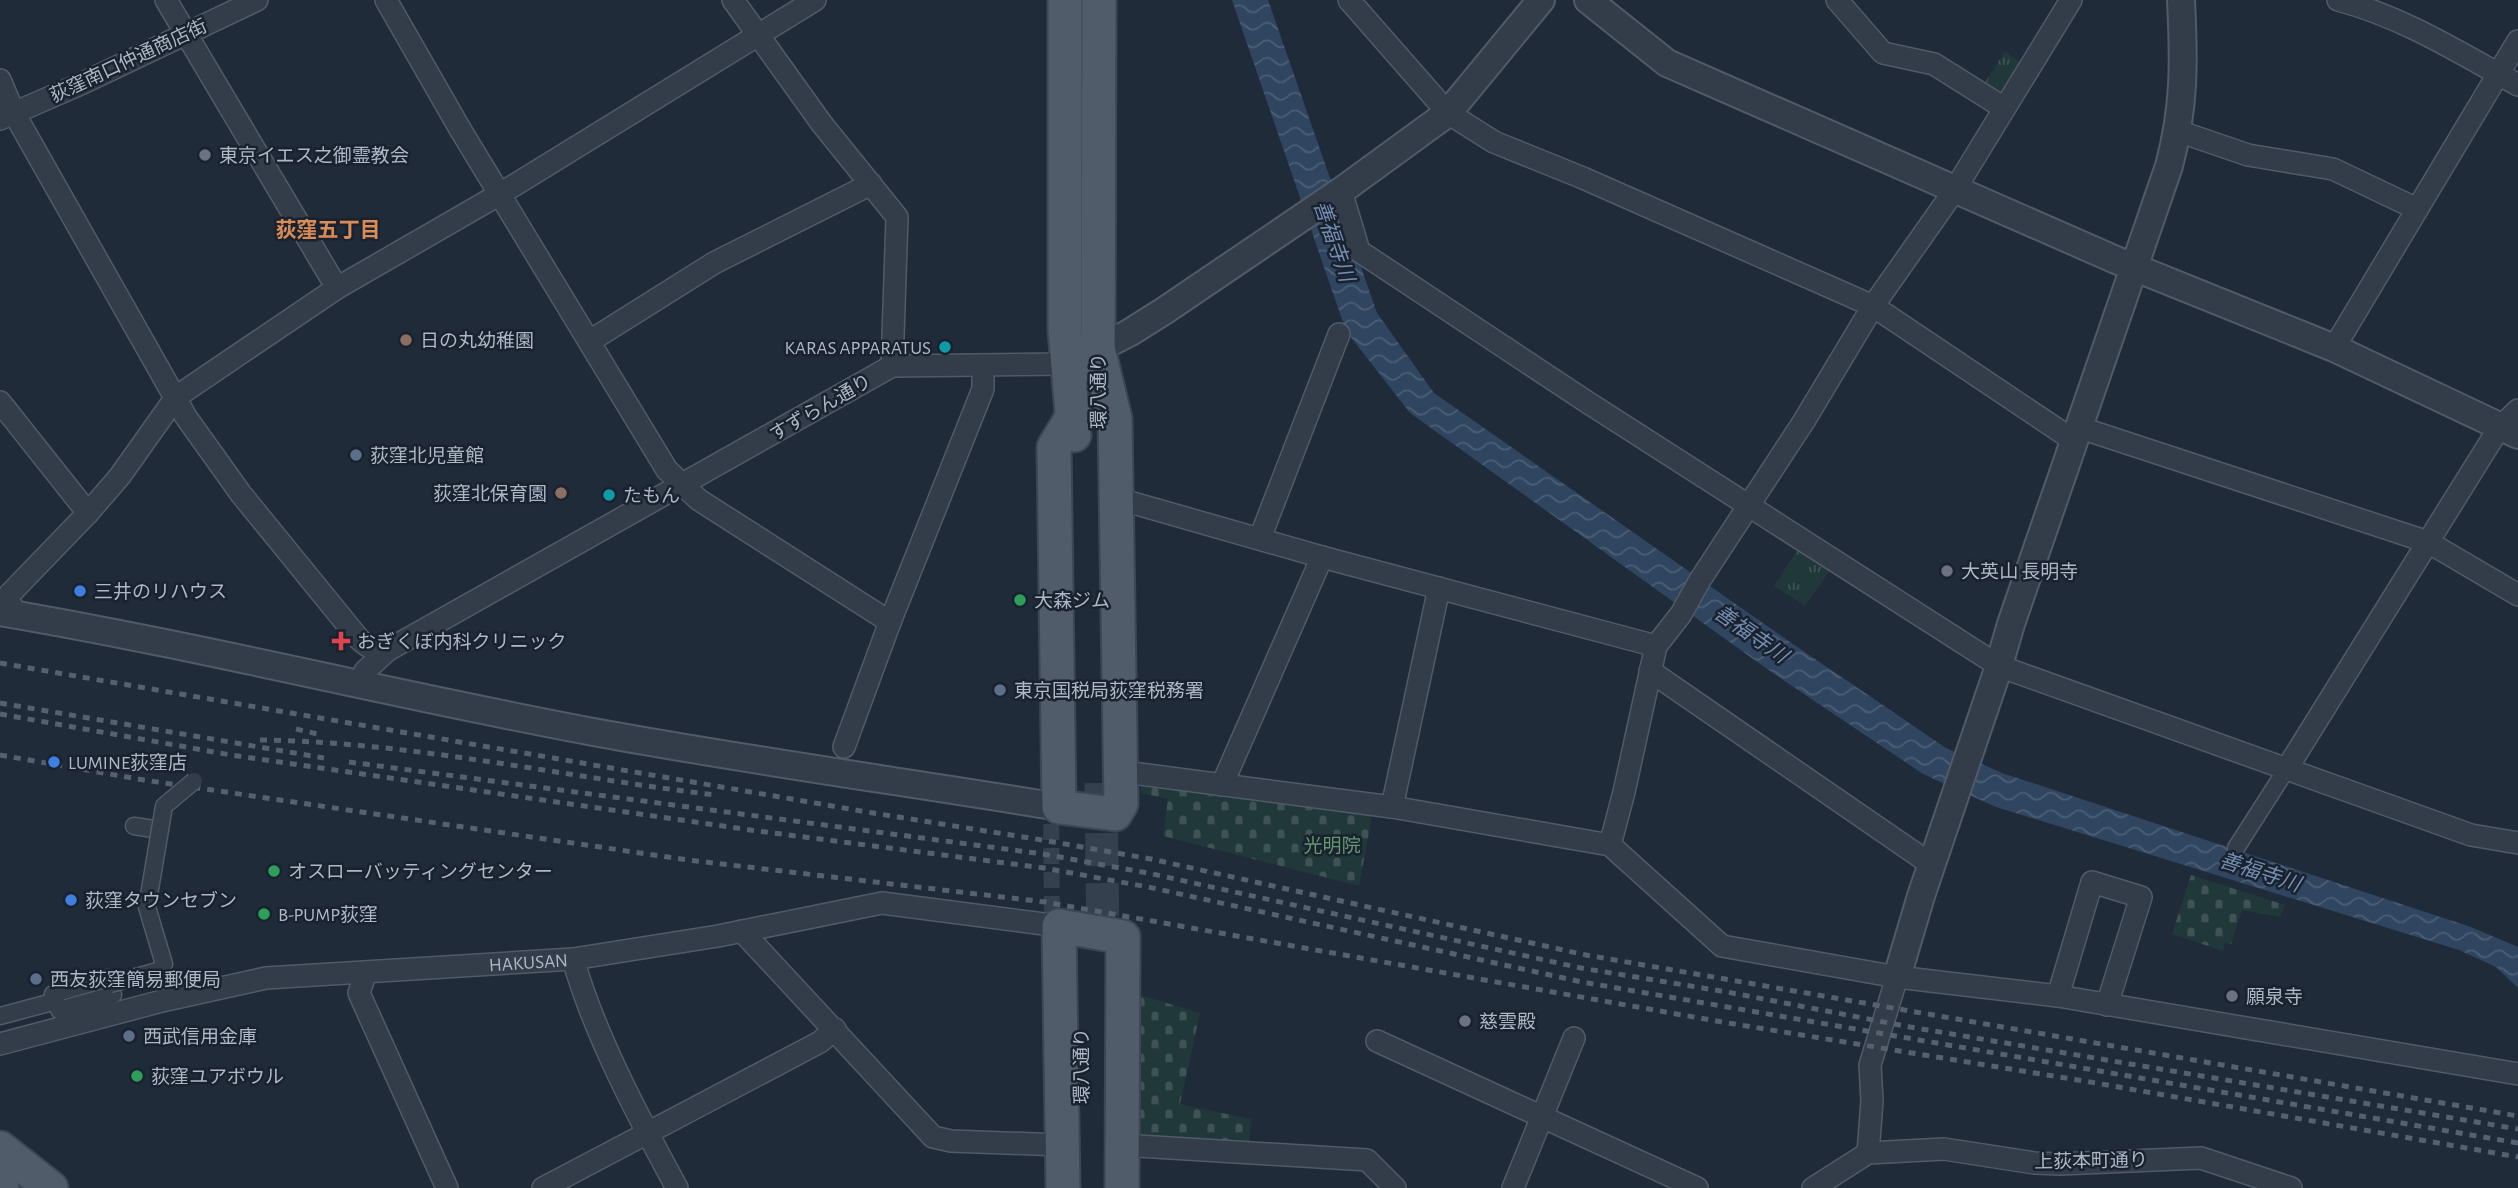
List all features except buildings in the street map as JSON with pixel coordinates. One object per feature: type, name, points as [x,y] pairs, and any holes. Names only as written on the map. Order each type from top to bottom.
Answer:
[{"type":"main road","name":"環八通り","points":[[1065,0],[1065,331],[1074,414],[1100,774]]},
{"type":"main road","name":"環八通り","points":[[1099,0],[1100,774]]},
{"type":"main road","points":[[1074,414],[1054,447],[1059,807],[1115,814],[1121,803],[1100,774],[1116,508],[1115,419],[1098,348]]},
{"type":"main road","points":[[1063,1188],[1062,1144],[1081,940],[1123,937],[1122,1188]]},
{"type":"main road","name":"環八通り","points":[[1081,940],[1082,1188]]},
{"type":"main road","name":"環八通り","points":[[1081,940],[1105,1188]]},
{"type":"main road","points":[[0,1148],[51,1188]]},
{"type":"street","points":[[166,0],[337,288]]},
{"type":"street","name":"荻窪南口仲通商店街","points":[[7,116],[257,0]]},
{"type":"street","points":[[386,0],[495,187],[667,470],[699,500],[890,622]]},
{"type":"street","points":[[733,0],[822,124],[897,217],[891,366]]},
{"type":"street","points":[[815,0],[495,187],[337,288],[176,397],[120,476],[6,598],[9,614],[601,733],[1059,807]]},
{"type":"street","points":[[1349,0],[1448,113],[1494,142],[1583,178],[1873,306],[2076,433],[2428,542],[2518,595]]},
{"type":"street","name":"すずらん通り","points":[[361,684],[365,671],[388,650],[891,366],[1069,364],[1129,333],[1339,193],[1448,113],[1541,0]]},
{"type":"street","points":[[1588,0],[1667,64],[2132,267],[2334,348],[2508,432]]},
{"type":"street","points":[[1838,0],[1884,52],[1934,64],[2004,108]]},
{"type":"street","points":[[1610,845],[1656,646],[1684,609],[1748,504],[1804,421],[1873,306],[1954,191],[2071,0]]},
{"type":"street","points":[[1868,1153],[1872,1101],[1870,1065],[1932,864],[2011,624],[2169,166],[2183,97],[2184,57],[2180,0]]},
{"type":"street","points":[[2338,0],[2370,8],[2396,20],[2518,85]]},
{"type":"street","points":[[2334,348],[2518,41]]},
{"type":"street","points":[[0,80],[7,116],[186,417],[241,494],[359,639],[376,650],[388,650]]},
{"type":"street","points":[[2178,131],[2248,155],[2333,169],[2417,209]]},
{"type":"street","points":[[590,341],[713,263],[871,184]]},
{"type":"street","points":[[1339,193],[1359,251],[1999,666],[2470,835],[2518,843]]},
{"type":"street","points":[[1260,538],[1339,334]]},
{"type":"street","points":[[844,747],[890,622],[983,389],[983,365]]},
{"type":"street","points":[[0,402],[88,513]]},
{"type":"street","points":[[2236,848],[2428,542],[2508,432],[2518,410]]},
{"type":"street","points":[[1116,508],[1133,503],[1656,646]]},
{"type":"street","points":[[1222,785],[1322,556]]},
{"type":"street","points":[[1392,807],[1439,588]]},
{"type":"street","points":[[1650,671],[1932,864]]},
{"type":"street","points":[[1100,774],[1125,772],[1392,807],[1610,845],[1722,946],[1897,977],[2057,996],[2518,1074]]},
{"type":"street","points":[[0,1016],[56,1001],[59,1010],[113,995],[110,984],[158,971],[164,964],[155,941],[147,906],[164,806],[194,781]]},
{"type":"street","points":[[134,826],[160,831]]},
{"type":"street","points":[[2057,996],[2092,882],[2141,897],[2107,1005]]},
{"type":"street","name":"HAKUSAN","points":[[0,1044],[162,1001],[266,978],[573,959],[742,931],[882,903],[1081,940]]},
{"type":"street","points":[[742,931],[933,1137],[951,1141],[1062,1144]]},
{"type":"street","points":[[573,959],[584,995],[647,1132],[677,1188]]},
{"type":"street","points":[[366,972],[359,993],[447,1188]]},
{"type":"street","points":[[543,1188],[820,1042],[835,1029]]},
{"type":"street","points":[[1513,1188],[1574,1038]]},
{"type":"street","points":[[1377,1041],[1697,1188]]},
{"type":"street","points":[[1122,1145],[1367,1160],[1395,1188]]},
{"type":"street","name":"上荻本町通り","points":[[1813,1188],[1868,1153],[1944,1149],[2034,1163],[2060,1164],[2201,1158],[2291,1188]]},
{"type":"green space","points":[[2005,51],[2023,64],[2003,96],[1983,86]]},
{"type":"green space","points":[[1798,549],[1830,570],[1805,606],[1774,586]]},
{"type":"green space","name":"光明院","points":[[1141,782],[1372,816],[1359,886],[1163,836],[1168,799],[1141,793]]},
{"type":"green space","points":[[2191,875],[2285,905],[2280,917],[2242,910],[2231,944],[2225,943],[2223,951],[2172,934]]},
{"type":"green space","points":[[1133,993],[1200,1013],[1180,1104],[1251,1119],[1249,1146],[1133,1137]]},
{"type":"water","name":"善福寺川","points":[[1232,0],[1268,0],[1377,313],[1434,393],[1946,748],[2002,773],[2471,927],[2518,947],[2518,988],[2496,967],[2459,950],[1996,807],[1923,774],[1770,671],[1410,413],[1346,331]]},
{"type":"tunnel","points":[[1101,783],[1103,949]]},
{"type":"tunnel","points":[[1051,800],[1052,931]]},
{"type":"railway","points":[[0,663],[1151,859],[1586,955],[2518,1116]]},
{"type":"railway","points":[[0,703],[324,758]]},
{"type":"railway","points":[[0,714],[231,755],[750,830],[1044,868],[1148,887],[1582,982],[2518,1143]]},
{"type":"railway","points":[[296,729],[322,735]]},
{"type":"railway","points":[[260,740],[374,747],[715,795]]},
{"type":"railway","points":[[0,755],[144,780],[688,860],[1045,902],[1722,1022],[2090,1082],[2518,1157]]},
{"type":"railway","points":[[349,762],[1043,854],[1148,873],[1581,968],[1727,992],[1910,1027],[2518,1129]]},
{"type":"place","name":"東京イエス之御霊教会","points":[[205,155]]},
{"type":"place","name":"日の丸幼稚園","points":[[406,340]]},
{"type":"place","name":"KARAS APPARATUS","points":[[945,347]]},
{"type":"place","name":"荻窪北児童館","points":[[356,455]]},
{"type":"place","name":"荻窪北保育園","points":[[561,493]]},
{"type":"place","name":"たもん","points":[[609,495]]},
{"type":"place","name":"大英山 長明寺","points":[[1947,571]]},
{"type":"place","name":"三井のリハウス","points":[[80,591]]},
{"type":"place","name":"大森ジム","points":[[1020,600]]},
{"type":"place","name":"おぎくぼ内科クリニック","points":[[341,641]]},
{"type":"place","name":"東京国税局荻窪税務署","points":[[1000,690]]},
{"type":"place","name":"LUMINE荻窪店","points":[[54,762]]},
{"type":"place","name":"オスローバッティングセンター","points":[[274,871]]},
{"type":"place","name":"荻窪タウンセブン","points":[[71,900]]},
{"type":"place","name":"B-PUMP荻窪","points":[[264,914]]},
{"type":"place","name":"西友荻窪簡易郵便局","points":[[36,979]]},
{"type":"place","name":"願泉寺","points":[[2232,996]]},
{"type":"place","name":"慈雲殿","points":[[1465,1021]]},
{"type":"place","name":"西武信用金庫","points":[[129,1036]]},
{"type":"place","name":"荻窪ユアボウル","points":[[137,1076]]},
{"type":"district","name":"荻窪五丁目","points":[[328,230]]}]
